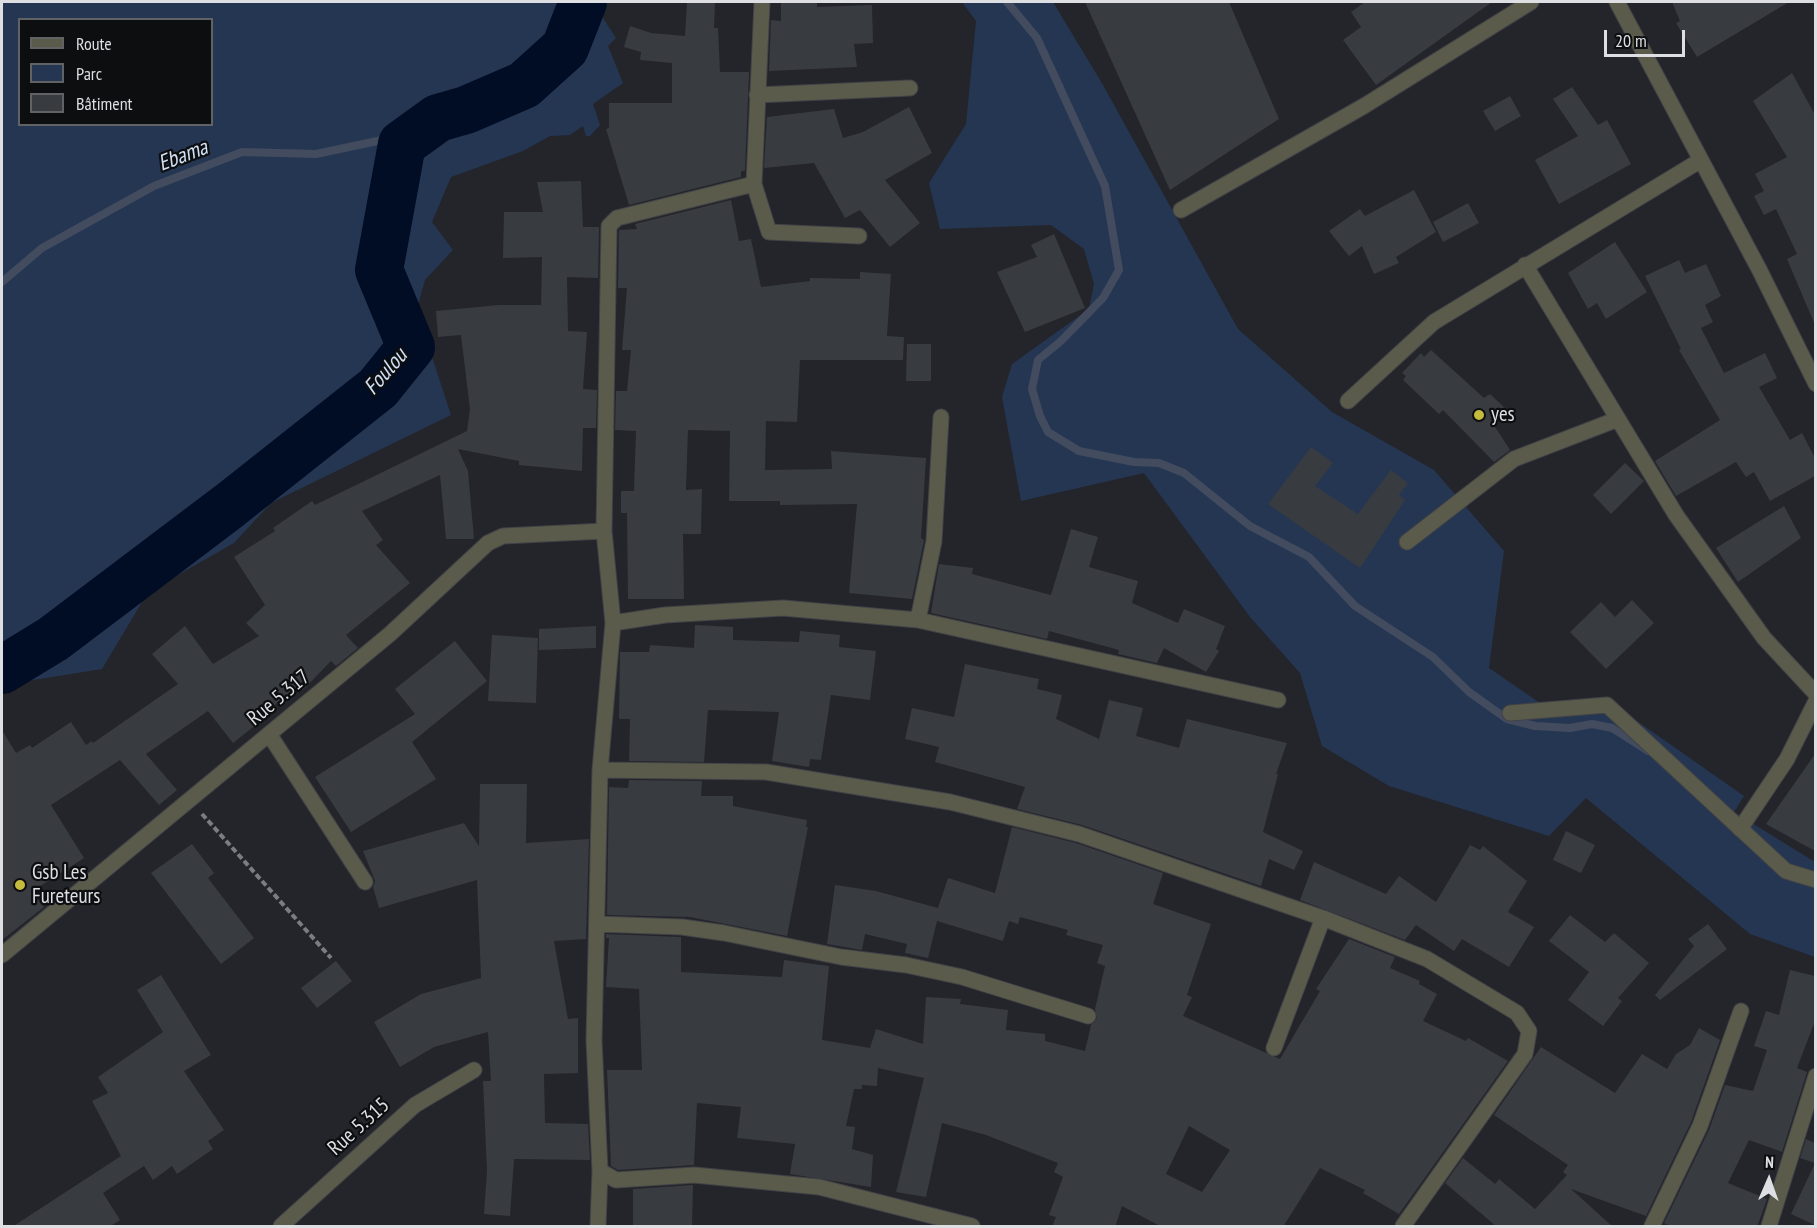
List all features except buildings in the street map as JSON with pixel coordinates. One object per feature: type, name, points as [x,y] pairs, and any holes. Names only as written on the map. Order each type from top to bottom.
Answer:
[{"type":"street","points":[[762,2],[754,184],[769,232],[859,236]]},
{"type":"street","points":[[1181,210],[1364,106],[1531,2]]},
{"type":"street","points":[[1617,2],[1701,160],[1815,384]]},
{"type":"street","points":[[757,94],[910,88]]},
{"type":"street","points":[[1348,400],[1434,322],[1701,160]]},
{"type":"street","points":[[598,1227],[600,1171],[594,1040],[600,770],[613,623],[604,531],[609,225],[617,218],[656,211],[754,184]]},
{"type":"street","points":[[1525,265],[1676,514],[1757,628],[1815,694]]},
{"type":"street","points":[[918,620],[934,541],[941,417]]},
{"type":"street","points":[[1407,542],[1514,459],[1618,419]]},
{"type":"street","name":"Rue 5.317","points":[[2,955],[390,634],[488,543],[503,536],[604,531]]},
{"type":"street","points":[[613,623],[665,615],[783,608],[918,620],[1278,700]]},
{"type":"street","points":[[1740,830],[1787,759],[1815,702]]},
{"type":"street","points":[[1510,713],[1607,705],[1786,871],[1815,880]]},
{"type":"street","points":[[269,734],[365,882]]},
{"type":"street","points":[[600,770],[766,772],[950,802],[1079,834],[1323,918],[1427,959],[1517,1012],[1529,1031],[1525,1054],[1403,1227]]},
{"type":"street","points":[[1274,1048],[1323,918]]},
{"type":"street","points":[[597,924],[682,927],[724,933],[842,957],[906,965],[962,978],[1088,1016]]},
{"type":"street","points":[[1652,1227],[1700,1126],[1741,1011]]},
{"type":"street","name":"Rue 5.315","points":[[281,1227],[415,1105],[474,1070]]},
{"type":"street","points":[[1769,1227],[1815,1076]]},
{"type":"street","points":[[600,1171],[616,1180],[694,1175],[819,1187],[972,1227]]},
{"type":"path","points":[[190,800],[331,958]]},
{"type":"green space","points":[[2,2],[600,2],[601,15],[616,38],[608,46],[623,83],[593,104],[600,125],[590,136],[586,136],[583,126],[570,135],[550,136],[523,151],[451,177],[432,222],[453,250],[425,280],[414,319],[431,354],[451,415],[271,503],[234,543],[148,592],[102,669],[2,685]]},
{"type":"green space","points":[[962,2],[1053,2],[1103,85],[1238,329],[1332,412],[1434,470],[1504,551],[1489,668],[1559,716],[1617,707],[1744,796],[1734,812],[1815,862],[1815,957],[1750,934],[1586,798],[1549,836],[1389,786],[1322,746],[1300,673],[1250,617],[1144,473],[1021,501],[1002,397],[1012,364],[1089,309],[1094,284],[1084,249],[1051,225],[940,229],[929,183],[966,124],[976,21]]},
{"type":"waterway","name":"Foulou","points":[[2,670],[53,639],[229,506],[378,388],[411,347],[379,270],[402,144],[438,118],[466,110],[524,85],[565,48],[583,2]]},
{"type":"waterway","points":[[1007,2],[1037,38],[1105,186],[1119,270],[1103,298],[1061,341],[1038,360],[1032,389],[1040,416],[1048,432],[1079,451],[1134,462],[1159,463],[1184,473],[1250,526],[1309,557],[1355,606],[1433,657],[1469,692],[1507,719],[1535,726],[1570,728],[1592,724],[1612,728],[1648,751]]},
{"type":"waterway","name":"Ebama","points":[[2,282],[42,248],[154,186],[242,152],[316,154],[387,139],[402,144]]},
{"type":"place","name":"yes","points":[[1479,415]]},
{"type":"place","name":"Gsb Les Fureteurs","points":[[20,885]]}]
